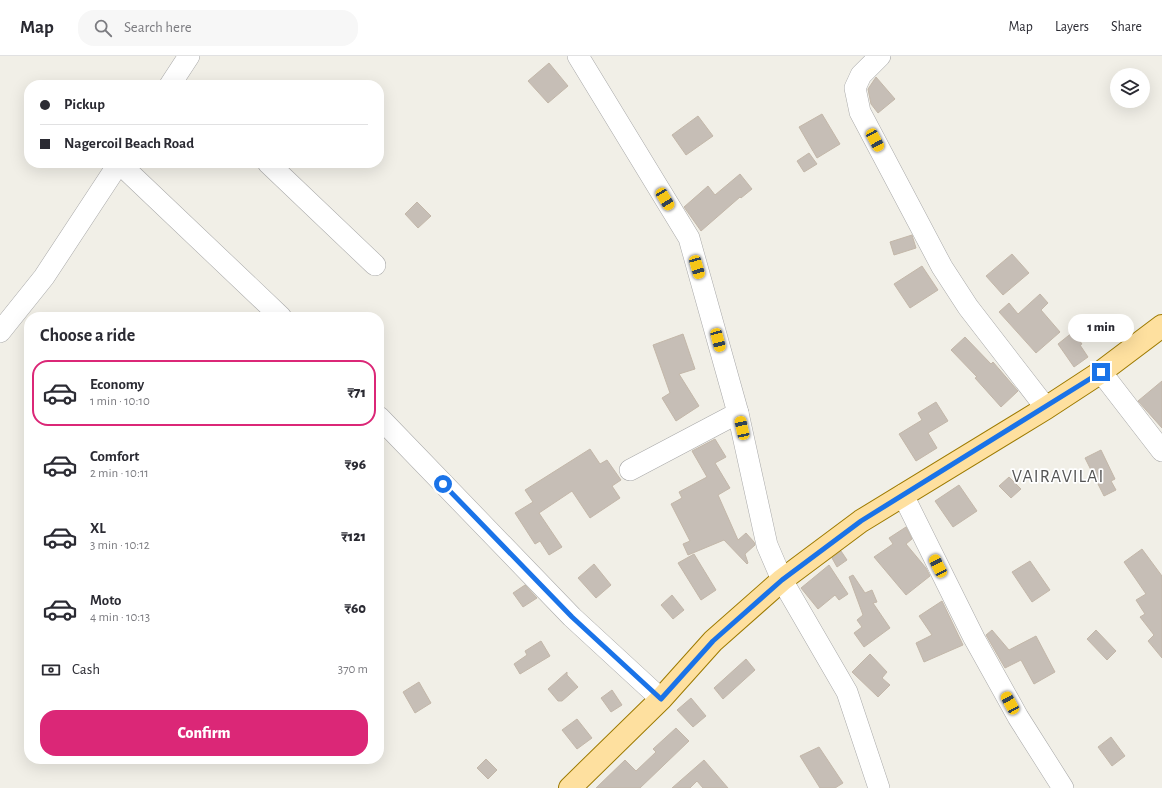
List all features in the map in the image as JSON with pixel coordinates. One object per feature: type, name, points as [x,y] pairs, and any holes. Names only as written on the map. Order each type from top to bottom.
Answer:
[{"type":"main road","points":[[570,788],[661,699],[713,641],[782,580],[861,521],[1046,408],[1101,372],[1162,326]]},
{"type":"street","points":[[178,80],[189,56]]},
{"type":"street","points":[[578,56],[689,238],[738,413],[767,545],[782,580],[847,692],[879,788]]},
{"type":"street","points":[[880,56],[861,75],[855,88],[860,112],[942,267],[968,307],[1046,408]]},
{"type":"street","points":[[0,332],[44,277],[116,168]]},
{"type":"street","points":[[124,168],[276,312]]},
{"type":"street","points":[[273,168],[375,265]]},
{"type":"street","points":[[1101,372],[1162,451]]},
{"type":"street","points":[[630,470],[738,413]]},
{"type":"street","points":[[384,422],[572,617],[661,699]]},
{"type":"street","points":[[903,495],[974,638],[1018,717],[1063,788]]},
{"type":"building","points":[[549,63],[568,86],[548,103],[528,81]]},
{"type":"building","points":[[876,77],[895,99],[878,113],[871,104],[868,89]]},
{"type":"building","points":[[822,114],[840,144],[817,158],[799,127]]},
{"type":"building","points":[[698,116],[713,136],[686,155],[672,135]]},
{"type":"building","points":[[809,153],[817,164],[804,172],[797,161]]},
{"type":"building","points":[[740,174],[752,189],[741,198],[740,197],[701,231],[684,207],[708,186],[715,195]]},
{"type":"building","points":[[417,202],[431,216],[418,228],[405,214]]},
{"type":"building","points":[[912,235],[916,248],[894,255],[890,242]]},
{"type":"building","points":[[1012,254],[1029,273],[1003,295],[986,276]]},
{"type":"building","points":[[922,266],[938,290],[910,308],[894,284]]},
{"type":"building","points":[[1040,294],[1048,303],[1041,310],[1060,332],[1036,353],[999,312],[1009,303],[1018,314]]},
{"type":"building","points":[[1073,332],[1082,344],[1080,345],[1088,357],[1074,367],[1058,344]]},
{"type":"building","points":[[683,334],[695,369],[679,374],[699,406],[676,421],[662,398],[670,393],[653,345]]},
{"type":"building","points":[[965,337],[991,364],[993,362],[1018,391],[1001,407],[975,378],[977,377],[951,350]]},
{"type":"building","points":[[1162,381],[1162,428],[1138,401]]},
{"type":"building","points":[[936,402],[948,421],[928,433],[937,448],[916,461],[899,434],[922,420],[918,413]]},
{"type":"building","points":[[715,439],[726,457],[715,463],[730,488],[718,495],[738,540],[746,533],[755,545],[745,554],[747,564],[724,540],[688,555],[683,544],[690,541],[671,504],[682,498],[679,492],[707,477],[692,451]]},
{"type":"building","points":[[590,449],[600,464],[607,460],[621,480],[612,486],[620,498],[590,518],[572,491],[539,513],[562,547],[549,555],[540,541],[535,544],[515,513],[533,502],[525,490]]},
{"type":"building","points":[[1101,450],[1115,479],[1111,481],[1116,490],[1104,496],[1085,458]]},
{"type":"building","points":[[1009,477],[1021,489],[1011,498],[999,486]]},
{"type":"building","points":[[959,485],[977,511],[953,527],[935,501]]},
{"type":"building","points":[[906,527],[912,539],[906,544],[926,568],[930,576],[906,595],[874,557],[893,544],[889,538]]},
{"type":"building","points":[[1142,549],[1162,576],[1162,658],[1148,641],[1154,635],[1140,617],[1145,614],[1136,600],[1146,594],[1124,562]]},
{"type":"building","points":[[841,551],[847,560],[837,567],[832,558]]},
{"type":"building","points":[[694,554],[716,590],[701,600],[678,563]]},
{"type":"building","points":[[1030,561],[1050,590],[1032,602],[1012,572]]},
{"type":"building","points":[[594,564],[611,585],[596,598],[578,578]]},
{"type":"building","points":[[829,565],[848,594],[839,600],[835,595],[818,609],[801,588]]},
{"type":"building","points":[[853,575],[865,593],[872,590],[877,602],[873,603],[890,628],[864,647],[854,633],[862,627],[857,620],[863,615],[849,577]]},
{"type":"building","points":[[525,585],[537,598],[523,607],[513,593]]},
{"type":"building","points":[[672,595],[684,610],[673,619],[661,605]]},
{"type":"building","points":[[942,601],[963,645],[924,662],[916,643],[932,635],[919,616]]},
{"type":"building","points":[[992,630],[1009,650],[1036,636],[1055,672],[1034,684],[1021,660],[1005,668],[986,635]]},
{"type":"building","points":[[1096,630],[1116,651],[1107,660],[1087,639]]},
{"type":"building","points":[[541,641],[550,656],[520,674],[514,664],[527,655],[525,651]]},
{"type":"building","points":[[870,654],[887,672],[882,678],[890,685],[878,697],[852,672]]},
{"type":"building","points":[[746,659],[755,670],[723,699],[714,688]]},
{"type":"building","points":[[567,672],[567,675],[578,687],[562,701],[558,701],[548,689]]},
{"type":"building","points":[[419,682],[431,703],[415,713],[403,692]]},
{"type":"building","points":[[612,690],[622,705],[611,712],[601,698]]},
{"type":"building","points":[[691,698],[706,716],[693,727],[677,710]]},
{"type":"building","points":[[577,719],[592,738],[577,749],[562,730]]},
{"type":"building","points":[[676,728],[689,741],[640,788],[596,788],[625,760],[636,771],[656,752],[653,749]]},
{"type":"building","points":[[1111,737],[1125,756],[1112,766],[1098,747]]},
{"type":"building","points":[[819,747],[843,783],[835,788],[820,788],[800,756]]},
{"type":"building","points":[[486,759],[497,770],[488,779],[477,768]]},
{"type":"building","points":[[704,760],[728,788],[703,788],[697,781],[690,788],[672,788]]},
{"type":"district","name":"VAIRAVILAI","points":[[1058,476]]},
{"type":"route","points":[[443,484],[572,617],[661,699],[713,641],[782,580],[861,521],[1046,408],[1101,372]]}]
